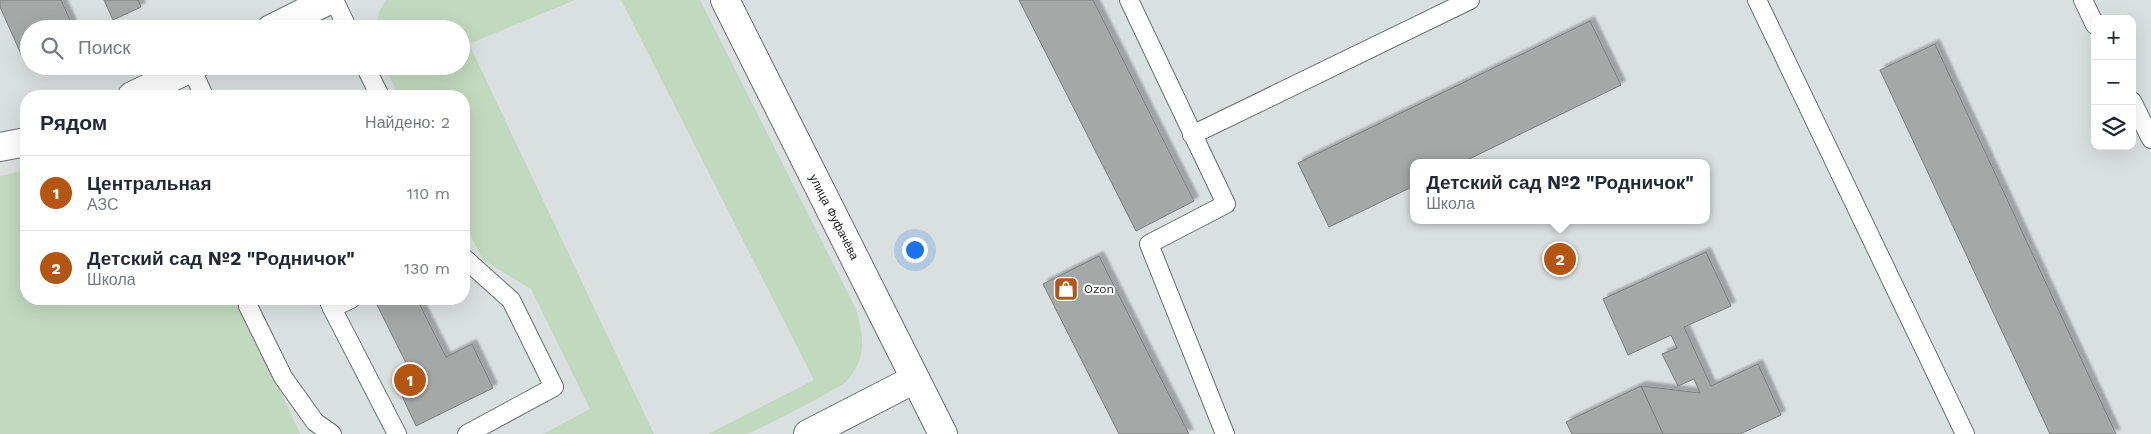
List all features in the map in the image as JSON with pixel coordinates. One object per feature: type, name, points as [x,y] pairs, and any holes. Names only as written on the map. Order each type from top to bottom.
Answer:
[{"type":"street","points":[[289,20],[330,0]]},
{"type":"street","name":"улица Фуфачёва","points":[[725,0],[943,434]]},
{"type":"street","points":[[145,90],[176,75]]},
{"type":"street","points":[[0,147],[20,143]]},
{"type":"street","points":[[808,434],[916,379]]},
{"type":"lane","points":[[334,0],[344,20]]},
{"type":"lane","points":[[1129,0],[1226,204],[1149,244],[1225,434]]},
{"type":"lane","points":[[1192,135],[1470,0]]},
{"type":"lane","points":[[1757,0],[1965,434]]},
{"type":"lane","points":[[2083,0],[2091,17]]},
{"type":"lane","points":[[196,75],[202,90]]},
{"type":"lane","points":[[370,75],[377,90]]},
{"type":"lane","points":[[2134,105],[2151,139]]},
{"type":"lane","points":[[466,434],[554,387],[511,300],[470,263]]},
{"type":"lane","points":[[248,305],[283,377],[315,422],[332,434]]},
{"type":"lane","points":[[331,305],[397,434]]},
{"type":"green space","points":[[386,0],[575,0],[470,44],[470,20],[377,20],[379,12]]},
{"type":"green space","points":[[621,0],[700,0],[856,309],[862,337],[861,355],[847,381],[798,409],[746,434],[708,434],[814,380]]},
{"type":"green space","points":[[470,46],[654,434],[543,434],[590,409],[531,289],[483,260],[470,235],[470,90],[396,90],[388,75],[470,75]]},
{"type":"green space","points":[[20,171],[20,305],[241,305],[300,434],[0,434],[0,176]]},
{"type":"building","points":[[0,0],[61,0],[70,20],[20,20],[20,52],[0,7]]},
{"type":"building","points":[[104,0],[138,0],[141,7],[113,20]]},
{"type":"building","points":[[1019,0],[1093,0],[1194,201],[1136,231]]},
{"type":"building","points":[[1590,21],[1621,85],[1469,159],[1410,159],[1410,188],[1329,227],[1298,163]]},
{"type":"building","points":[[1935,44],[2116,434],[2050,434],[1880,70]]},
{"type":"building","points":[[1706,252],[1731,306],[1684,327],[1711,386],[1758,364],[1781,415],[1740,434],[1663,434],[1641,386],[1700,393],[1694,379],[1678,386],[1662,354],[1677,348],[1671,335],[1628,355],[1603,299]]},
{"type":"building","points":[[1099,256],[1189,434],[1119,434],[1043,284]]},
{"type":"building","points":[[377,305],[420,305],[446,357],[472,344],[493,388],[416,426],[395,381],[411,373]]},
{"type":"building","points":[[1641,386],[1663,434],[1572,434],[1566,422]]},
{"type":"place","name":"Детский сад №2 \"Родничок\"","points":[[1560,259]]},
{"type":"place","name":"Ozon","points":[[1066,289]]},
{"type":"place","name":"Центральная","points":[[410,380]]}]
